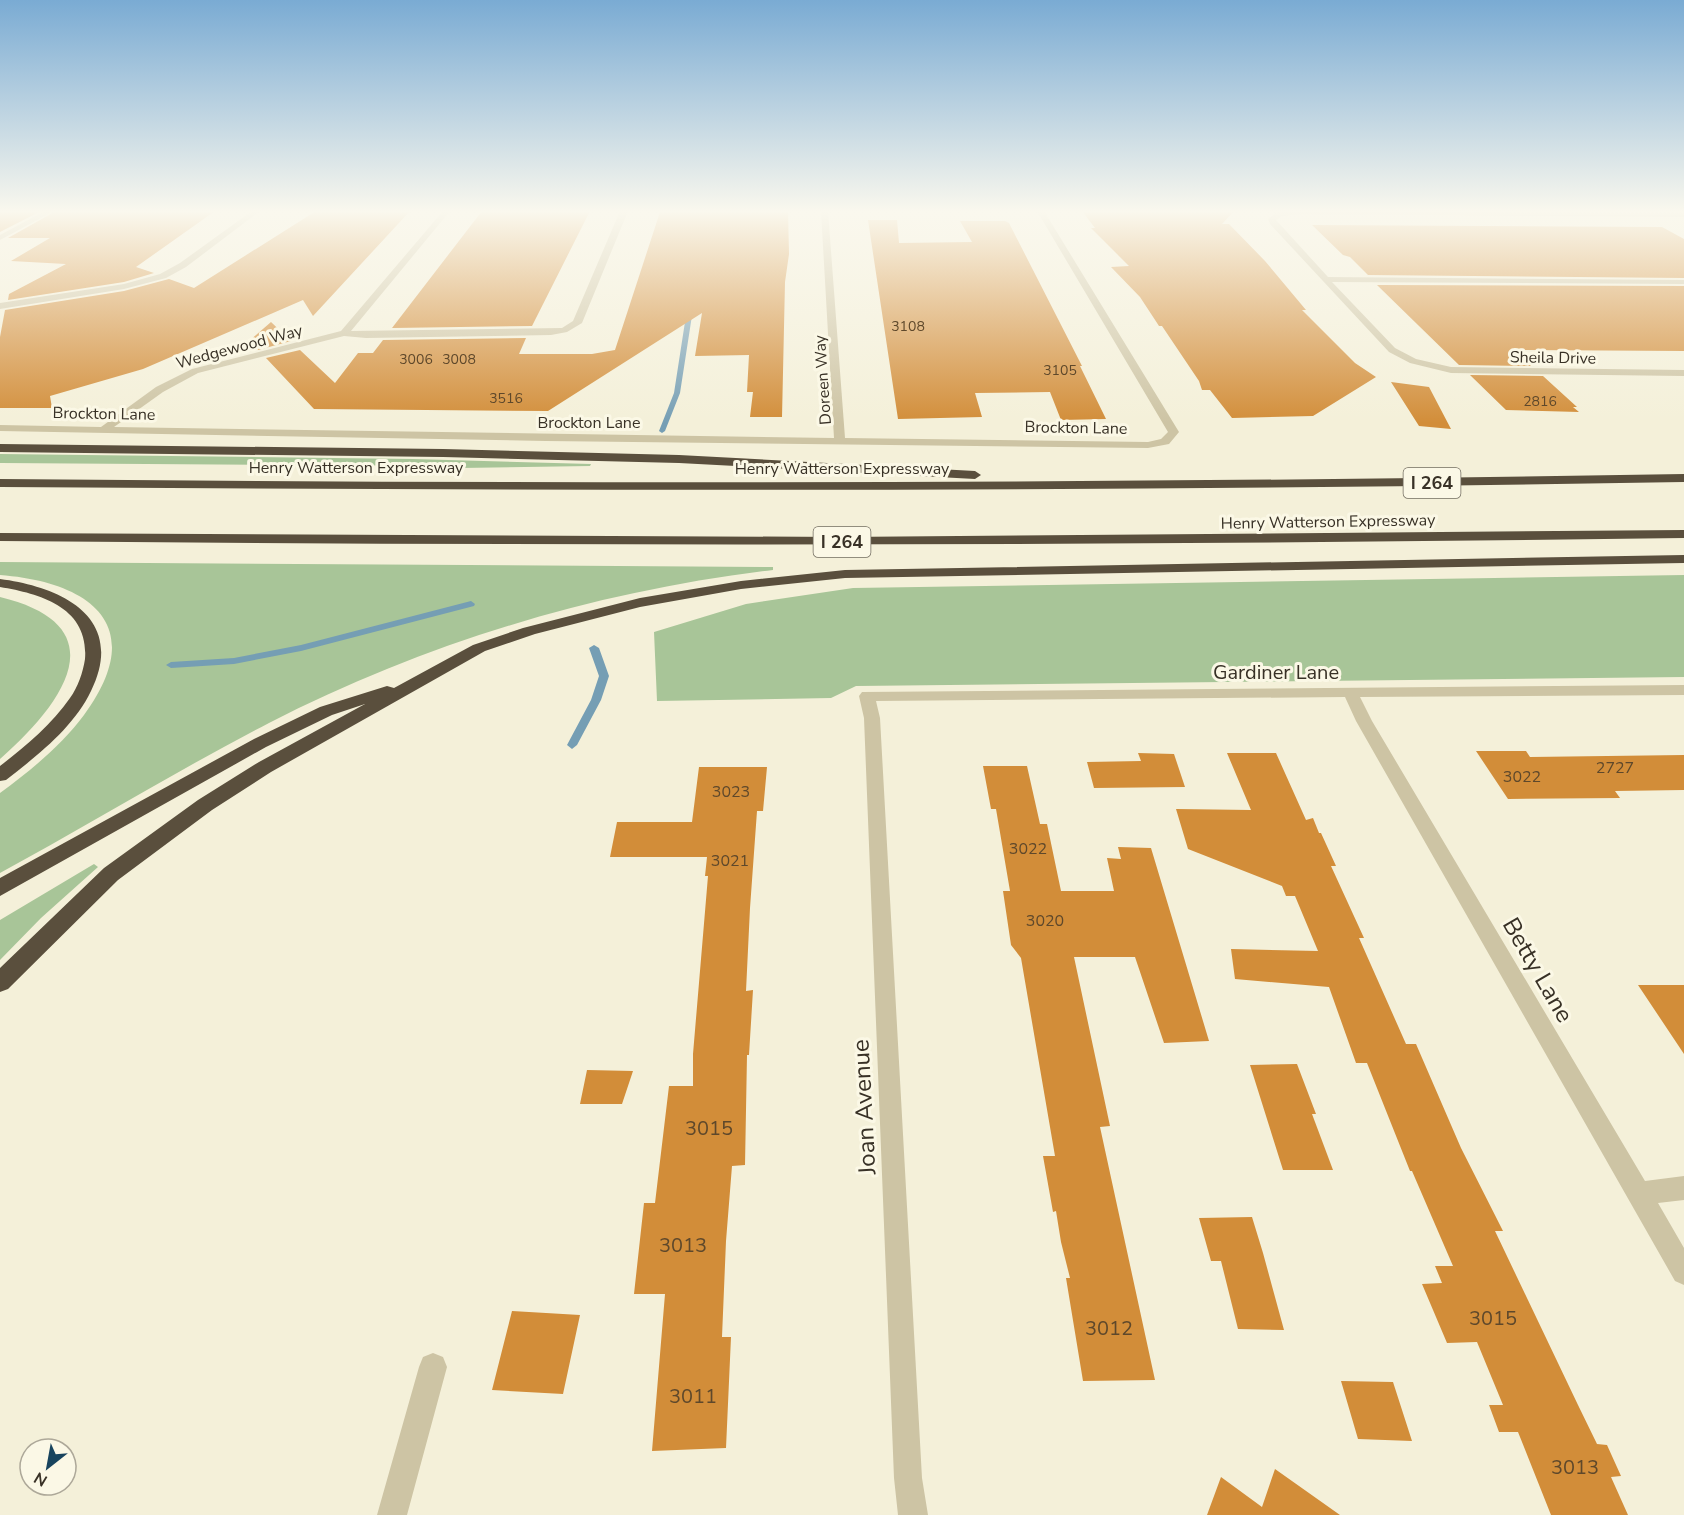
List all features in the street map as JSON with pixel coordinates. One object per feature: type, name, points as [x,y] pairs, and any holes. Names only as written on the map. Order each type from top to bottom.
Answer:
[{"type":"highway","points":[[0,448],[679,459],[1180,486]]},
{"type":"highway","name":"Henry Watterson Expressway","points":[[0,483],[408,486],[1180,486],[1684,478]]},
{"type":"highway","name":"Henry Watterson Expressway","points":[[0,537],[688,542],[1102,541],[1684,534]]},
{"type":"highway","points":[[0,982],[111,874],[205,805],[265,767],[479,648],[587,615],[690,593],[845,574],[1684,559]]},
{"type":"highway","points":[[0,583],[40,591],[70,606],[80,615],[94,641],[94,658],[82,691],[42,739],[19,762],[0,775]]},
{"type":"highway","points":[[0,888],[260,743],[326,711],[426,679]]},
{"type":"street","points":[[0,306],[141,282]]},
{"type":"street","points":[[344,333],[387,282]]},
{"type":"street","name":"Wedgewood Way","points":[[105,429],[150,393],[195,371],[344,333],[551,332],[571,328],[577,323],[594,282]]},
{"type":"street","name":"Doreen Way","points":[[830,282],[840,440]]},
{"type":"street","name":"Brockton Lane","points":[[0,428],[465,437],[1148,445],[1165,442],[1174,432],[1084,282]]},
{"type":"street","name":"Sheila Drive","points":[[1329,282],[1392,350],[1423,364],[1451,370],[1472,371],[1684,373]]},
{"type":"street","points":[[1648,282],[1684,282]]},
{"type":"street","name":"Gardiner Lane","points":[[867,696],[1684,690]]},
{"type":"street","name":"Betty Lane","points":[[1350,692],[1364,721],[1684,1272]]},
{"type":"street","name":"Joan Avenue","points":[[867,696],[872,718],[908,1478],[913,1515]]},
{"type":"street","points":[[1639,1194],[1684,1188]]},
{"type":"street","points":[[392,1515],[433,1367]]},
{"type":"green space","points":[[0,454],[413,459],[591,464],[590,466],[460,468],[460,466],[0,463]]},
{"type":"green space","points":[[0,562],[773,567],[773,570],[642,591],[578,606],[514,624],[390,668],[269,723],[0,873],[0,793],[45,757],[84,715],[103,683],[111,656],[110,633],[100,614],[84,599],[60,587],[32,579],[0,575]]},
{"type":"green space","points":[[1684,575],[1684,677],[856,686],[831,698],[657,701],[654,632],[746,604],[853,588]]},
{"type":"green space","points":[[0,597],[37,610],[59,627],[69,646],[69,668],[59,691],[43,715],[0,759]]},
{"type":"green space","points":[[94,864],[98,867],[41,918],[0,960],[0,920]]},
{"type":"building","points":[[32,282],[125,282],[8,300],[9,294]]},
{"type":"building","points":[[159,282],[176,282],[194,288],[204,282],[345,282],[313,316],[303,300],[143,369],[50,396],[52,408],[0,408],[0,337],[5,310],[124,291]]},
{"type":"building","points":[[428,282],[554,282],[532,326],[392,328]]},
{"type":"building","points":[[637,282],[785,282],[782,417],[750,417],[753,392],[747,392],[749,355],[695,356],[702,313],[548,411],[314,409],[266,358],[300,350],[335,383],[358,353],[373,353],[383,340],[526,338],[519,354],[592,354],[615,350]]},
{"type":"building","points":[[877,282],[1039,282],[1106,419],[1061,420],[1050,392],[975,393],[982,417],[898,419]]},
{"type":"building","points":[[1125,282],[1282,282],[1306,310],[1302,310],[1355,363],[1376,377],[1313,416],[1232,418],[1210,390],[1202,390],[1199,381],[1140,297]]},
{"type":"building","points":[[1377,285],[1684,286],[1684,351],[1513,350],[1531,366],[1459,365]]},
{"type":"building","points":[[271,322],[291,341],[258,350],[249,341]]},
{"type":"building","points":[[1470,375],[1543,376],[1577,407],[1573,407],[1579,412],[1506,410]]},
{"type":"building","points":[[1391,382],[1429,387],[1451,429],[1419,426]]},
{"type":"building","points":[[1476,751],[1526,751],[1530,757],[1684,755],[1684,790],[1615,791],[1620,798],[1508,799]]},
{"type":"building","points":[[1138,753],[1174,754],[1185,787],[1094,788],[1087,762],[1141,761]]},
{"type":"building","points":[[1227,753],[1276,753],[1306,820],[1313,818],[1321,833],[1336,866],[1331,866],[1364,938],[1359,938],[1406,1044],[1416,1044],[1461,1148],[1503,1231],[1495,1231],[1597,1444],[1607,1445],[1621,1476],[1611,1477],[1628,1515],[1551,1515],[1518,1432],[1499,1432],[1489,1405],[1503,1405],[1477,1342],[1447,1343],[1422,1284],[1442,1283],[1435,1266],[1453,1266],[1412,1171],[1410,1171],[1367,1063],[1356,1063],[1329,987],[1235,979],[1231,949],[1318,951],[1295,896],[1286,896],[1282,886],[1188,849],[1176,809],[1251,810]]},
{"type":"building","points":[[983,766],[1027,766],[1040,824],[1047,824],[1061,891],[1114,891],[1107,858],[1121,859],[1118,847],[1151,848],[1209,1041],[1164,1043],[1135,957],[1074,957],[1110,1126],[1100,1127],[1155,1380],[1083,1381],[1066,1278],[1070,1278],[1056,1211],[1053,1212],[1043,1156],[1055,1156],[1021,958],[1011,945],[1003,891],[1010,891],[996,809],[991,809]]},
{"type":"building","points":[[699,767],[767,767],[763,811],[757,811],[750,908],[746,991],[753,990],[749,1055],[747,1055],[745,1165],[732,1166],[726,1241],[722,1337],[731,1337],[726,1448],[652,1451],[665,1294],[634,1294],[644,1203],[655,1203],[669,1086],[693,1086],[693,1054],[708,876],[705,876],[707,857],[610,857],[617,822],[692,822]]},
{"type":"building","points":[[1638,985],[1684,985],[1684,1054]]},
{"type":"building","points":[[1297,1064],[1316,1114],[1312,1114],[1333,1170],[1283,1170],[1250,1065]]},
{"type":"building","points":[[587,1070],[633,1071],[622,1104],[580,1104]]},
{"type":"building","points":[[1252,1217],[1284,1330],[1238,1329],[1221,1261],[1211,1261],[1199,1218]]},
{"type":"building","points":[[512,1311],[580,1315],[563,1394],[492,1390]]},
{"type":"building","points":[[1341,1381],[1393,1382],[1412,1441],[1358,1439]]},
{"type":"building","points":[[1275,1469],[1340,1515],[1207,1515],[1221,1477],[1262,1507]]},
{"type":"waterway","points":[[662,431],[677,393],[690,309]]},
{"type":"waterway","points":[[171,665],[234,661],[301,648],[471,604]]},
{"type":"waterway","points":[[572,745],[596,700],[604,676],[594,648]]}]
